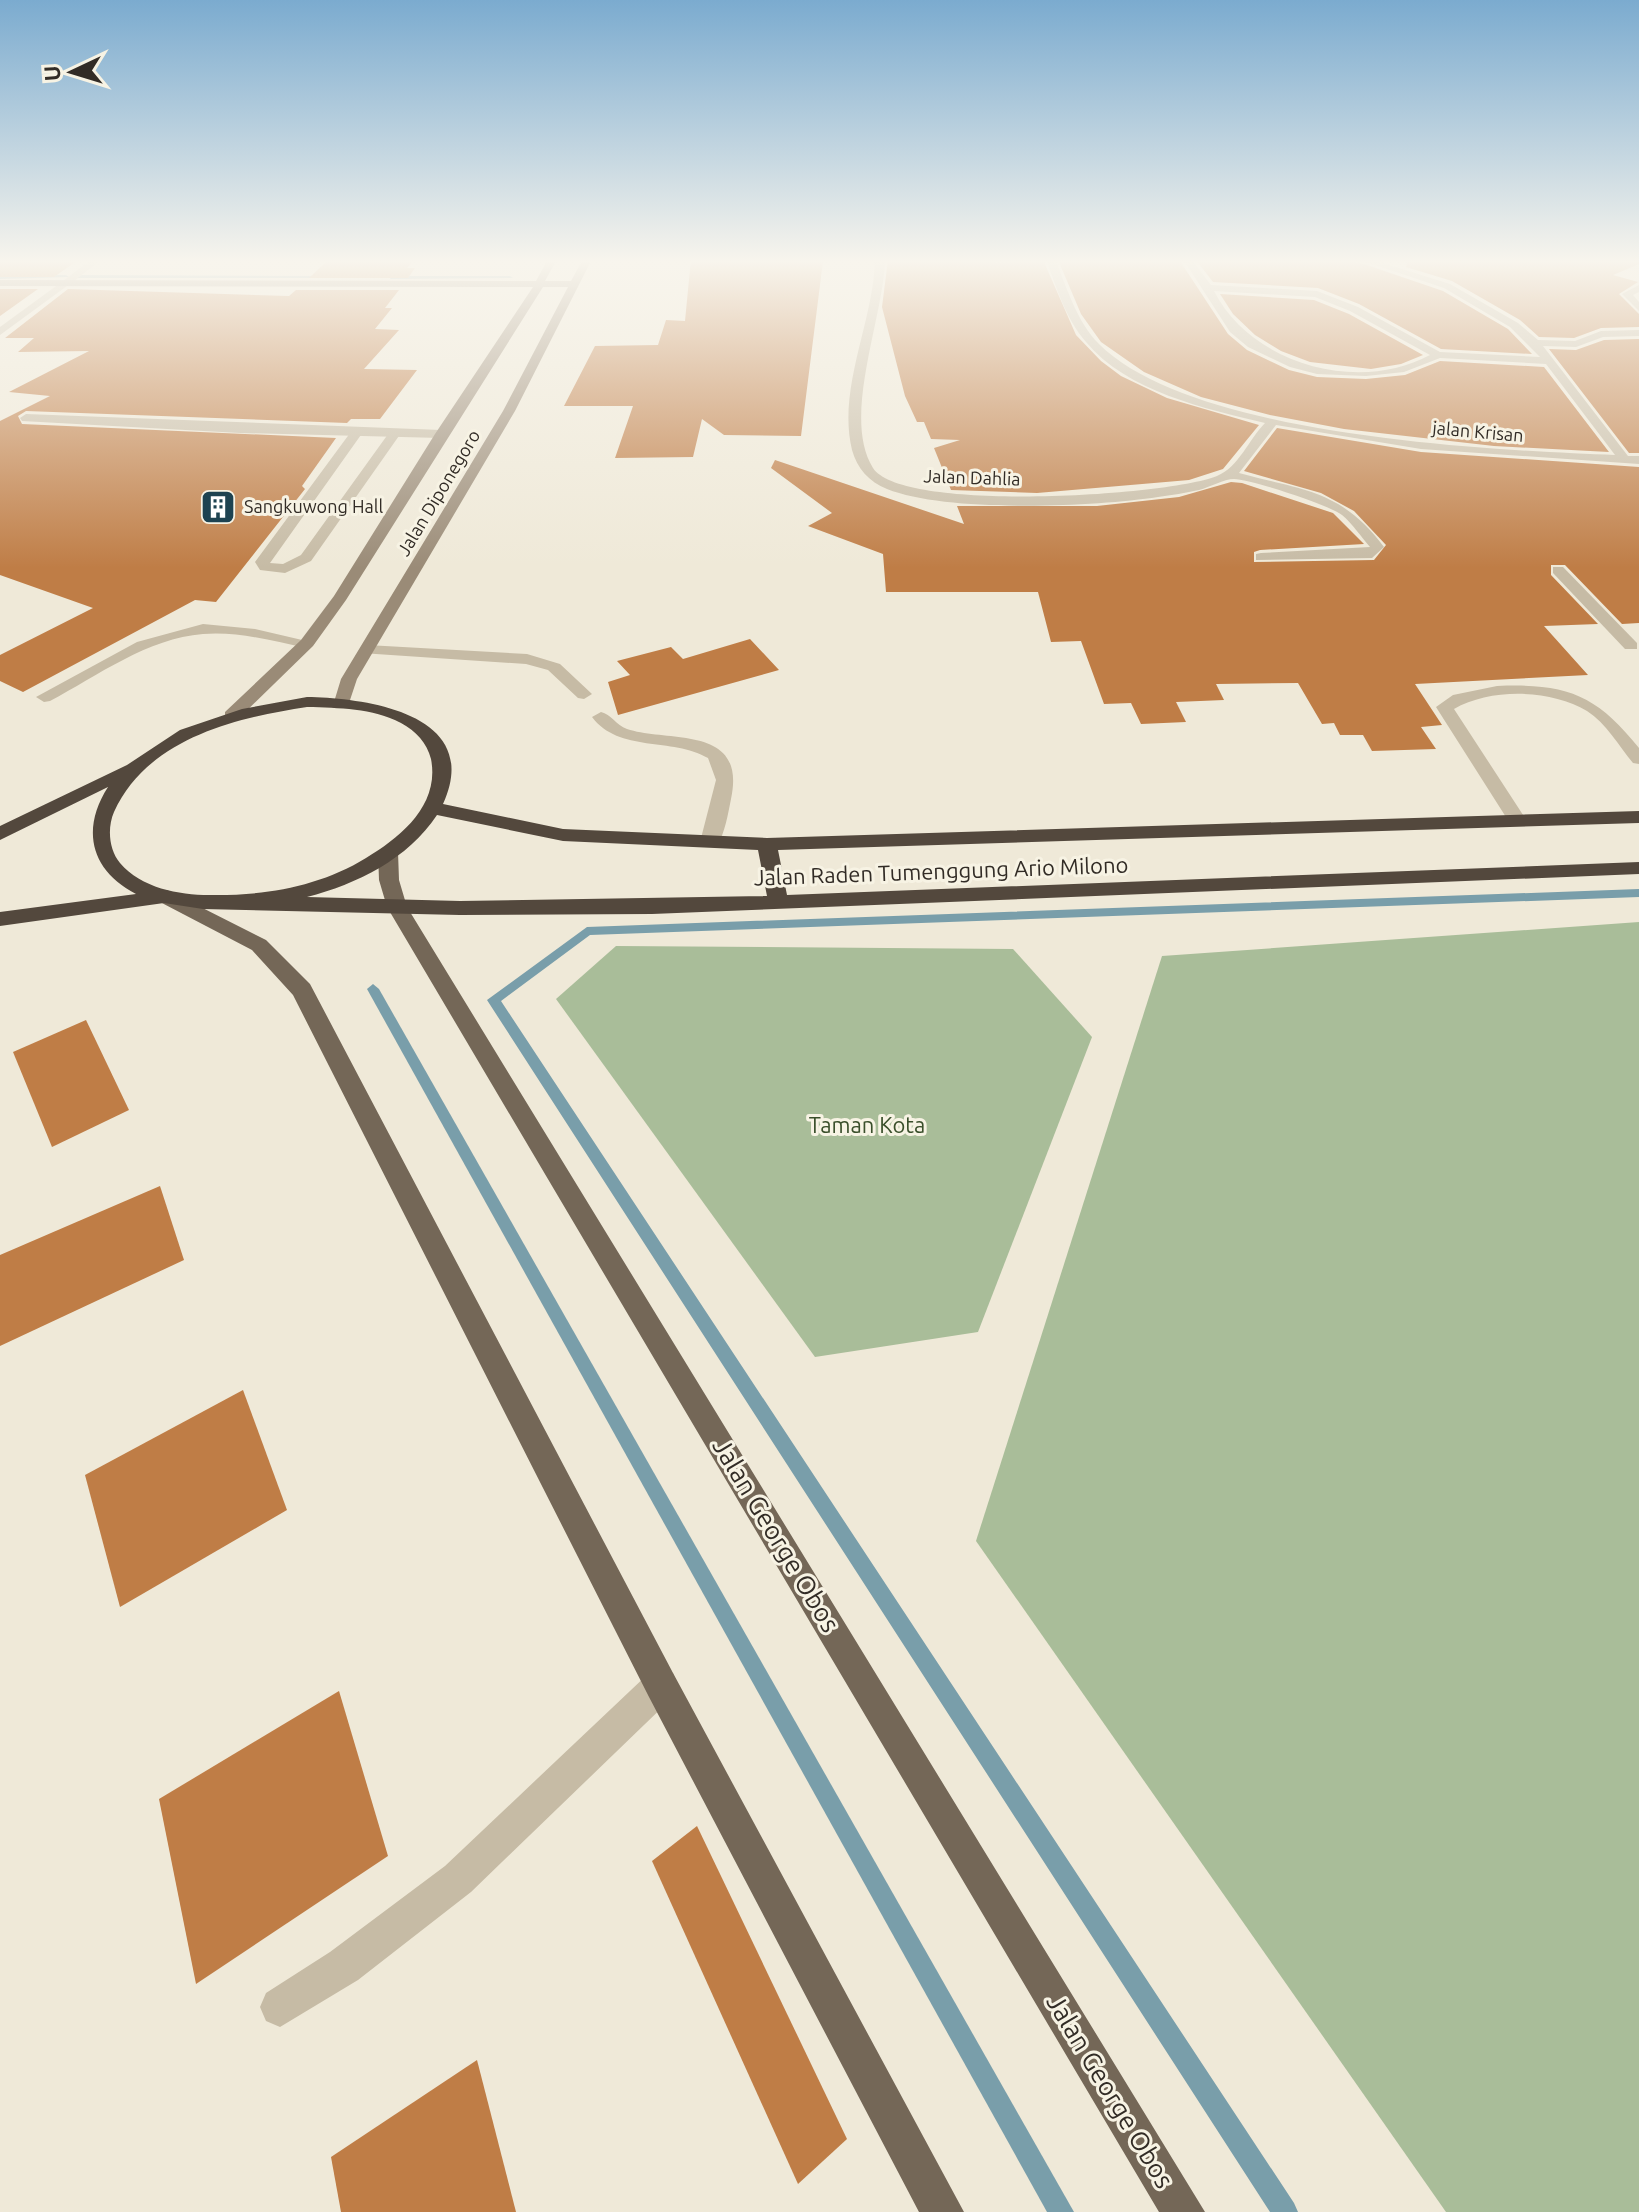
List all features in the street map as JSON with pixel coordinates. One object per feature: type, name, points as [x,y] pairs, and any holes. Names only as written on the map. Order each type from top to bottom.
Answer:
[{"type":"highway","points":[[0,834],[141,763],[182,736],[231,716],[269,707],[342,702],[378,708],[407,719],[429,736],[442,757],[443,781],[433,808],[415,831],[364,867],[306,890],[244,902],[211,903],[167,897],[137,886],[115,870],[102,851],[99,829],[106,806],[119,784],[141,763]]},
{"type":"highway","name":"Jalan Raden Tumenggung Ario Milono","points":[[433,808],[563,835],[767,844],[1639,817]]},
{"type":"highway","points":[[767,844],[778,901]]},
{"type":"highway","name":"Jalan Raden Tumenggung Ario Milono","points":[[244,902],[397,907],[652,907],[1639,868]]},
{"type":"highway","points":[[0,919],[167,897]]},
{"type":"main road","name":"Jalan Diponegoro","points":[[231,716],[307,643],[341,597],[488,362]]},
{"type":"main road","name":"Jalan Diponegoro","points":[[342,702],[349,679],[509,411],[534,362]]},
{"type":"main road","name":"Jalan George Obos","points":[[388,852],[389,880],[397,907],[1183,2212]]},
{"type":"main road","points":[[167,897],[259,945],[302,990],[661,1685],[942,2212]]},
{"type":"street","name":"Jalan Dahlia","points":[[863,362],[856,393],[859,444],[868,472],[884,486],[941,497],[1086,498],[1176,491],[1230,474]]},
{"type":"street","name":"jalan Krisan","points":[[1120,362],[1171,391],[1271,423],[1485,451],[1639,460]]},
{"type":"street","points":[[1282,362],[1326,372],[1376,373],[1421,366],[1427,362]]},
{"type":"street","points":[[1551,362],[1624,459]]},
{"type":"street","points":[[26,418],[441,434]]},
{"type":"street","points":[[1261,557],[1372,554],[1377,547],[1349,514],[1332,503],[1230,474],[1255,437],[1271,423]]},
{"type":"street","points":[[357,432],[262,562],[265,567],[285,569],[306,558],[395,433]]},
{"type":"street","points":[[1558,570],[1636,649]]},
{"type":"street","points":[[44,697],[139,649],[200,629],[231,630],[307,643]]},
{"type":"street","points":[[367,650],[527,659],[554,667],[584,694]]},
{"type":"street","points":[[1518,821],[1444,707],[1454,699],[1505,691],[1549,691],[1567,695],[1596,710],[1639,759]]},
{"type":"street","points":[[601,717],[611,728],[627,735],[669,737],[703,748],[718,759],[725,777],[710,842]]},
{"type":"street","points":[[280,2007],[344,1966],[458,1879],[661,1685]]},
{"type":"green space","points":[[1639,922],[1639,2212],[1446,2212],[976,1541],[1162,956]]},
{"type":"green space","name":"Taman Kota","points":[[616,946],[1013,949],[1092,1037],[978,1332],[815,1357],[556,999]]},
{"type":"building","points":[[67,362],[370,362],[364,369],[417,370],[380,419],[351,419],[347,423],[26,411],[18,416],[22,424],[336,438],[302,486],[305,489],[216,602],[195,600],[23,692],[0,681],[0,655],[93,608],[0,575],[0,421],[50,396],[9,392]]},
{"type":"building","points":[[587,362],[810,362],[801,436],[724,435],[702,419],[693,457],[615,458],[633,406],[564,406]]},
{"type":"building","points":[[896,362],[1103,362],[1121,376],[1167,398],[1259,425],[1223,469],[1189,480],[1037,493],[951,490],[934,448],[960,440],[931,439],[924,422],[917,422],[905,396]]},
{"type":"building","points":[[1130,362],[1273,362],[1317,377],[1366,379],[1405,375],[1437,362],[1544,367],[1609,452],[1494,446],[1344,429],[1270,415],[1201,397],[1144,372]]},
{"type":"building","points":[[1312,362],[1405,362],[1371,369]]},
{"type":"building","points":[[1559,362],[1639,362],[1639,453],[1629,453]]},
{"type":"building","points":[[1277,428],[1421,452],[1639,467],[1639,623],[1622,624],[1565,565],[1551,565],[1551,575],[1598,624],[1544,626],[1588,675],[1415,684],[1442,725],[1421,727],[1436,749],[1372,751],[1363,735],[1340,735],[1334,723],[1322,724],[1298,683],[1216,684],[1224,700],[1176,702],[1186,722],[1141,724],[1131,703],[1104,704],[1081,641],[1051,642],[1038,592],[886,592],[883,554],[808,526],[832,513],[771,468],[775,460],[964,524],[957,506],[1097,506],[1179,497],[1231,482],[1242,483],[1333,513],[1364,544],[1260,550],[1254,552],[1254,562],[1374,560],[1386,545],[1354,511],[1321,493],[1244,471]]},
{"type":"building","points":[[750,639],[779,670],[618,715],[608,682],[630,675],[617,661],[671,647],[683,659]]},
{"type":"building","points":[[86,1020],[129,1110],[52,1147],[13,1052]]},
{"type":"building","points":[[160,1186],[184,1260],[0,1346],[0,1255]]},
{"type":"building","points":[[243,1390],[287,1510],[120,1607],[85,1475]]},
{"type":"building","points":[[339,1691],[388,1856],[196,1984],[159,1799]]},
{"type":"building","points":[[697,1826],[847,2139],[798,2184],[652,1861]]},
{"type":"building","points":[[477,2060],[516,2212],[341,2212],[331,2157]]},
{"type":"waterway","points":[[1285,2212],[493,1000],[587,931],[1639,893]]},
{"type":"waterway","points":[[373,989],[1061,2212]]},
{"type":"place","name":"Sangkuwong Hall","points":[[218,507]]}]
